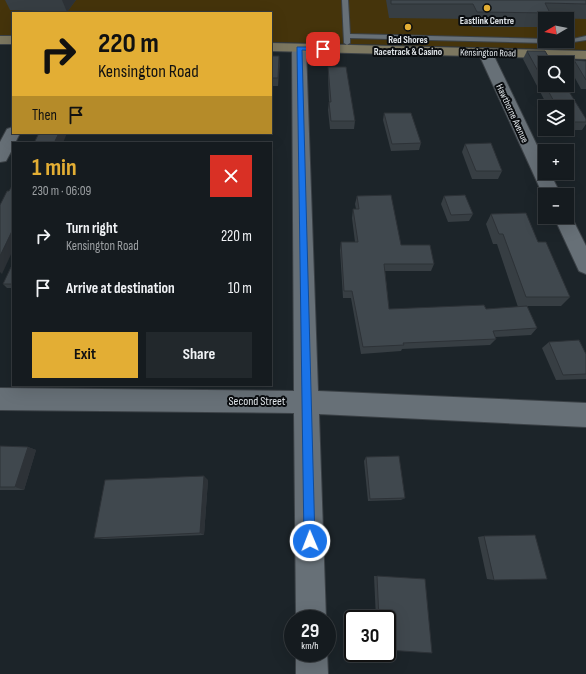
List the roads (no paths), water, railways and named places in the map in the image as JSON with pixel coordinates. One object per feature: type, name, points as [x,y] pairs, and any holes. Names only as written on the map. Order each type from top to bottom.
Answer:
[{"type":"street","points":[[0,40],[12,40]]},
{"type":"street","name":"Kensington Road","points":[[272,47],[586,55]]},
{"type":"street","points":[[299,48],[311,610]]},
{"type":"street","name":"Hawthorne Avenue","points":[[485,52],[549,188]]},
{"type":"street","points":[[0,157],[12,134]]},
{"type":"street","points":[[566,224],[586,266]]},
{"type":"street","name":"Second Street","points":[[0,400],[307,402],[586,415]]},
{"type":"street","points":[[312,662],[312,674]]},
{"type":"lane","points":[[345,0],[348,50]]},
{"type":"lane","points":[[346,36],[538,41]]},
{"type":"lane","points":[[574,40],[586,38]]},
{"type":"place","name":"Eastlink Centre","points":[[487,8]]},
{"type":"place","name":"Red Shores Racetrack & Casino","points":[[408,27]]}]
